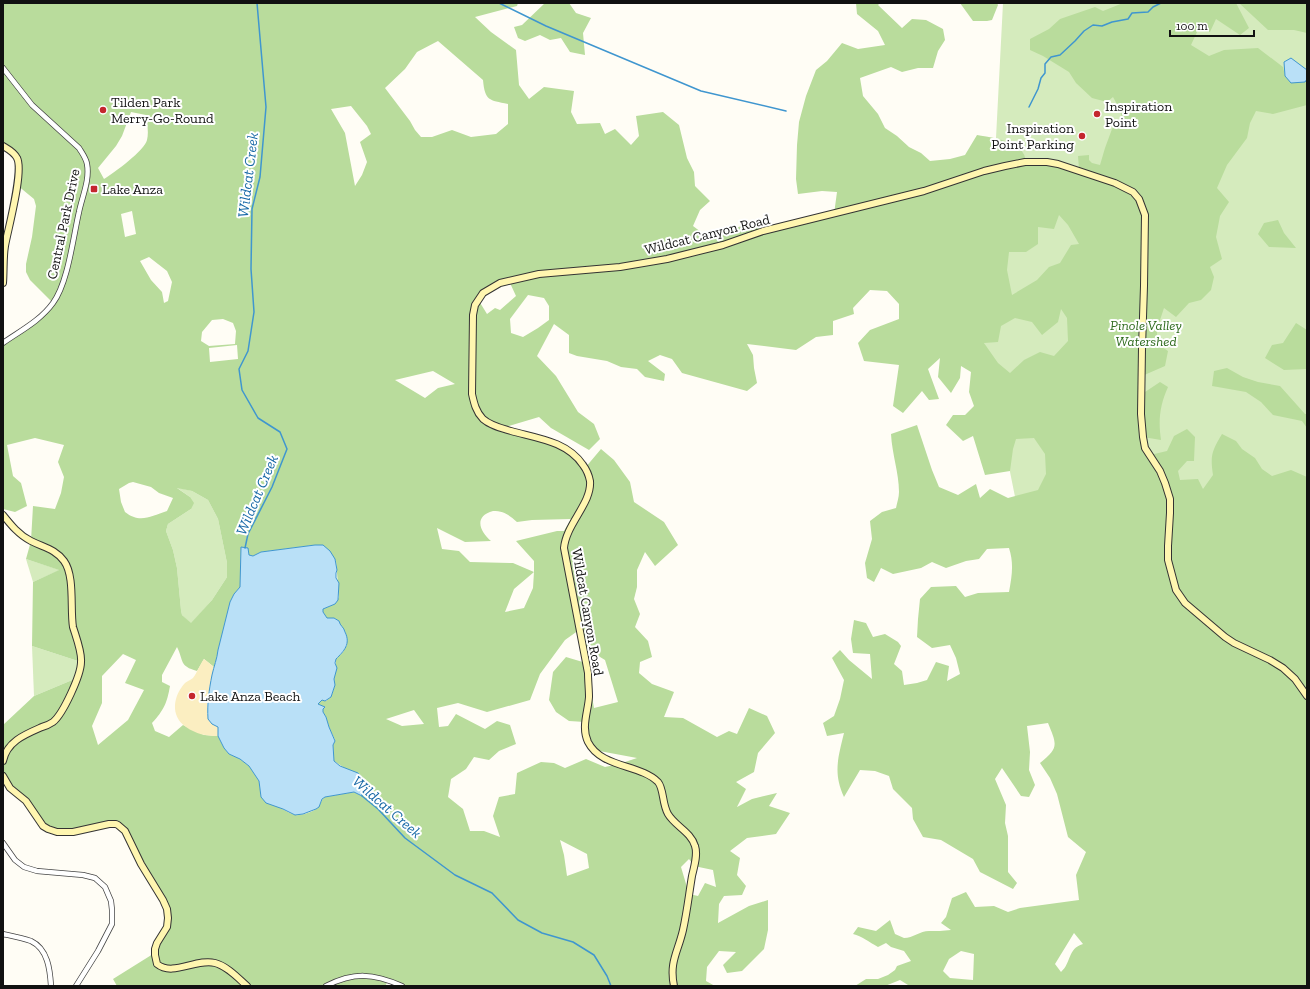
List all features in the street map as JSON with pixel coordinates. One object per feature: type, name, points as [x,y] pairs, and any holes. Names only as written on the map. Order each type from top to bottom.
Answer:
[{"type":"street","name":"Central Park Drive","points":[[3,68],[32,105],[79,148],[87,164],[87,178],[70,257],[58,294],[53,303],[41,316],[3,343]]},
{"type":"street","points":[[3,146],[11,151],[17,158],[18,165],[14,205],[5,248],[3,283]]},
{"type":"street","name":"Wildcat Canyon Road","points":[[674,986],[672,966],[683,930],[695,859],[695,846],[689,836],[667,814],[663,805],[661,789],[658,783],[641,772],[601,756],[588,742],[585,732],[589,692],[588,672],[564,548],[568,532],[588,494],[590,480],[582,464],[571,451],[552,442],[491,424],[483,418],[474,404],[472,394],[473,315],[475,305],[483,293],[500,283],[539,274],[620,267],[667,259],[723,245],[763,231],[924,191],[962,178],[1025,162],[1047,162],[1058,164],[1124,187],[1133,192],[1139,199],[1143,206],[1145,215],[1142,355],[1143,437],[1145,448],[1160,471],[1170,499],[1168,560],[1176,590],[1185,603],[1225,637],[1283,668],[1295,679],[1307,696]]},
{"type":"street","points":[[3,515],[19,534],[57,553],[70,572],[73,625],[82,662],[77,678],[62,711],[53,723],[14,741],[6,752],[3,761]]},
{"type":"street","points":[[3,776],[10,788],[26,801],[43,826],[48,829],[57,832],[73,832],[109,824],[116,824],[125,831],[141,864],[167,909],[167,927],[155,949],[157,964],[166,969],[202,962],[215,962],[228,969],[247,986]]},
{"type":"street","points":[[3,843],[15,860],[24,867],[37,871],[82,874],[95,878],[105,887],[111,901],[112,924],[98,951],[76,986]]},
{"type":"street","points":[[3,934],[37,945],[46,956],[50,971],[51,986]]},
{"type":"street","points":[[326,986],[353,976],[373,976],[389,980],[402,986]]},
{"type":"green space","points":[[3,3],[518,3],[517,6],[475,17],[491,32],[516,50],[519,85],[529,99],[544,87],[574,91],[571,112],[577,124],[600,123],[605,134],[615,129],[631,145],[639,136],[636,116],[663,112],[679,125],[687,158],[694,172],[695,186],[710,201],[700,210],[693,226],[705,235],[730,227],[739,227],[749,221],[764,231],[834,214],[837,192],[822,191],[798,194],[796,179],[799,122],[806,96],[816,70],[827,61],[842,43],[858,49],[885,45],[878,31],[857,14],[856,3],[880,3],[878,5],[902,28],[912,19],[926,20],[943,29],[945,40],[938,51],[933,68],[918,68],[902,72],[891,67],[860,78],[863,96],[878,114],[885,128],[909,147],[921,153],[930,161],[950,159],[965,155],[977,135],[1002,140],[1015,145],[1024,154],[1026,162],[1079,169],[1078,156],[1089,155],[1089,160],[1092,163],[1100,165],[1112,129],[1122,117],[1119,108],[1113,97],[1107,102],[1092,98],[1076,83],[1069,72],[1030,50],[1030,39],[1049,29],[1060,19],[1095,7],[1103,11],[1123,3],[1236,3],[1249,28],[1240,35],[1216,19],[1210,32],[1198,30],[1191,45],[1209,56],[1224,50],[1258,48],[1283,67],[1285,76],[1305,82],[1307,79],[1307,105],[1273,114],[1256,111],[1250,123],[1247,138],[1227,165],[1217,188],[1229,202],[1220,216],[1216,237],[1222,259],[1210,267],[1214,277],[1211,290],[1201,300],[1189,303],[1176,317],[1164,308],[1157,329],[1157,344],[1168,351],[1165,366],[1142,376],[1142,394],[1160,382],[1168,387],[1160,413],[1161,440],[1143,437],[1150,455],[1167,451],[1174,436],[1187,429],[1195,437],[1194,461],[1187,461],[1178,471],[1180,480],[1198,479],[1203,489],[1213,475],[1213,453],[1222,434],[1236,441],[1242,449],[1255,458],[1262,469],[1272,476],[1291,470],[1307,477],[1307,986],[922,986],[908,985],[900,980],[885,986],[855,986],[866,979],[878,979],[888,975],[895,970],[897,966],[911,961],[904,951],[891,947],[886,943],[878,947],[853,934],[858,927],[876,931],[890,920],[895,934],[904,938],[926,931],[951,930],[941,923],[946,917],[952,898],[966,892],[975,907],[994,906],[1008,912],[1020,908],[1079,900],[1076,875],[1086,852],[1068,837],[1057,794],[1050,778],[1040,763],[1051,754],[1054,746],[1053,736],[1048,723],[1027,726],[1030,752],[1029,770],[1035,785],[1029,797],[1021,796],[1002,768],[995,779],[1006,805],[1005,823],[1008,836],[1008,872],[1017,883],[1013,889],[980,872],[973,859],[941,840],[923,837],[913,819],[912,808],[893,789],[889,776],[875,771],[860,770],[844,797],[839,780],[838,765],[844,733],[827,736],[823,723],[834,716],[840,699],[844,680],[832,658],[840,650],[849,660],[872,679],[870,654],[853,653],[851,639],[854,620],[866,623],[873,637],[885,634],[898,642],[901,646],[894,664],[902,671],[904,685],[927,680],[936,662],[949,666],[947,681],[960,674],[956,658],[950,645],[932,648],[917,637],[920,599],[931,587],[956,586],[965,597],[978,593],[1009,592],[1011,580],[1012,564],[1009,548],[987,549],[979,559],[966,561],[946,568],[932,562],[921,568],[893,574],[881,568],[874,582],[867,578],[865,563],[872,539],[870,521],[882,512],[896,508],[899,496],[899,485],[891,434],[917,425],[939,487],[958,495],[976,484],[980,498],[990,489],[1008,498],[1038,490],[1046,474],[1045,454],[1034,438],[1016,439],[1010,471],[985,475],[973,436],[963,441],[946,425],[953,415],[965,415],[974,406],[969,392],[971,372],[961,366],[960,378],[951,393],[938,377],[940,358],[928,369],[939,399],[929,400],[922,391],[903,413],[893,406],[899,365],[864,361],[858,343],[870,330],[899,319],[899,304],[887,291],[870,290],[853,308],[854,314],[833,321],[833,335],[816,337],[796,350],[747,344],[753,355],[757,383],[747,391],[682,373],[672,359],[660,355],[648,361],[665,374],[664,381],[645,377],[637,369],[621,367],[607,361],[577,356],[569,353],[569,335],[554,324],[537,356],[556,376],[578,412],[594,424],[600,439],[589,450],[551,428],[539,417],[502,428],[563,446],[585,468],[601,449],[614,460],[630,482],[634,502],[664,522],[678,545],[655,566],[645,552],[637,570],[637,587],[634,599],[640,614],[635,627],[648,641],[652,657],[640,662],[639,673],[652,684],[674,692],[664,717],[683,718],[717,737],[729,731],[737,734],[749,708],[767,716],[775,733],[758,753],[754,772],[736,782],[746,789],[737,807],[752,799],[777,793],[769,806],[790,813],[776,834],[747,838],[730,851],[740,858],[737,875],[746,886],[742,895],[724,896],[719,904],[718,923],[749,906],[768,900],[768,930],[764,949],[742,971],[727,973],[723,965],[736,952],[719,951],[707,967],[706,981],[715,986],[402,986],[389,980],[385,986],[117,986],[113,979],[153,954],[166,929],[167,909],[118,825],[73,832],[48,829],[3,776],[3,725],[34,696],[77,678],[81,662],[32,646],[33,582],[59,570],[26,559],[31,541],[33,506],[55,509],[61,493],[64,477],[58,462],[64,445],[35,438],[7,445],[13,476],[21,483],[27,506],[15,512],[3,509],[3,343],[20,332],[53,303],[30,280],[26,272],[36,206],[34,199],[17,185],[17,158],[3,147]],"holes":[[[438,41],[483,80],[485,92],[489,98],[496,102],[508,104],[508,124],[496,134],[471,137],[452,130],[432,137],[421,137],[385,88],[405,69],[417,52]],[[351,106],[367,126],[371,134],[360,142],[367,162],[362,175],[355,186],[345,133],[331,109]],[[131,112],[146,115],[148,137],[141,149],[121,167],[104,179],[98,168],[122,136]],[[132,211],[136,234],[125,237],[121,214]],[[1059,215],[1068,225],[1079,244],[1071,245],[1060,263],[1049,267],[1037,280],[1012,295],[1007,270],[1009,252],[1026,252],[1038,244],[1038,227],[1054,229]],[[149,257],[167,271],[172,282],[168,301],[164,303],[162,292],[151,280],[140,261]],[[506,283],[510,283],[516,296],[500,310],[495,308],[487,314],[479,301],[491,290]],[[528,295],[544,298],[549,306],[549,320],[523,337],[511,333],[510,319]],[[1061,309],[1067,318],[1068,341],[1054,356],[1040,352],[1024,360],[1010,373],[998,363],[984,343],[998,342],[1001,326],[1015,318],[1032,322],[1042,335],[1058,322]],[[223,319],[233,323],[236,331],[235,344],[209,346],[201,341],[202,332],[212,320]],[[237,345],[238,359],[210,362],[209,348]],[[433,371],[455,384],[438,388],[425,398],[395,380]],[[133,482],[151,487],[159,493],[173,498],[167,511],[151,517],[136,518],[125,512],[121,502],[119,489],[129,483]],[[177,488],[192,491],[208,500],[218,519],[227,563],[227,577],[212,600],[191,623],[182,615],[177,568],[173,550],[166,531],[168,524],[191,509],[194,503],[190,497]],[[493,511],[506,514],[517,522],[571,519],[564,531],[557,531],[516,541],[534,561],[534,572],[513,563],[470,562],[459,551],[442,549],[437,528],[465,542],[491,541],[484,533],[480,524],[483,516]],[[323,545],[336,561],[339,597],[335,604],[323,609],[323,612],[327,618],[334,618],[339,621],[340,625],[345,631],[347,645],[336,659],[334,679],[335,685],[331,697],[326,701],[322,700],[318,704],[323,709],[335,740],[333,745],[334,761],[364,781],[361,787],[362,796],[354,792],[325,797],[318,808],[303,814],[295,815],[261,797],[259,781],[249,766],[240,759],[229,754],[218,736],[204,735],[183,725],[169,737],[155,731],[152,723],[164,706],[168,697],[170,686],[162,682],[162,675],[177,647],[183,662],[187,667],[197,671],[204,659],[214,667],[230,602],[240,587],[241,547],[248,552],[249,555],[253,556],[261,552]],[[534,572],[533,588],[524,608],[505,612],[514,589]],[[579,630],[582,646],[605,660],[618,702],[594,708],[586,663],[566,657],[553,672],[549,700],[556,712],[569,721],[585,722],[588,742],[594,750],[637,758],[605,767],[586,759],[565,768],[554,763],[541,762],[517,773],[515,794],[499,797],[493,816],[500,837],[484,831],[470,831],[463,809],[448,797],[451,779],[466,769],[474,757],[489,760],[499,751],[516,744],[510,725],[497,721],[485,729],[456,714],[448,726],[439,727],[437,708],[458,703],[487,712],[530,700],[540,674],[565,640]],[[123,654],[136,660],[125,683],[144,690],[128,720],[98,745],[92,726],[102,703],[102,676]],[[414,710],[424,724],[402,726],[386,719]],[[560,840],[587,854],[589,868],[567,876]],[[689,859],[694,866],[713,870],[716,887],[705,883],[698,896],[689,894],[681,867]],[[1074,933],[1083,944],[1074,949],[1067,964],[1061,972],[1055,964]],[[961,951],[974,954],[973,980],[950,978],[943,971],[949,959]]]},
{"type":"green space","points":[[545,3],[569,3],[576,13],[591,18],[583,33],[585,55],[570,52],[561,38],[550,40],[540,35],[525,41],[518,38],[514,27],[522,25]]},
{"type":"green space","points":[[960,3],[997,3],[998,5],[992,20],[973,21]]},
{"type":"green space","name":"Pinole Valley Watershed","points":[[1003,3],[1307,3],[1307,986],[1099,913],[984,343],[1017,146],[996,138]]},
{"type":"green space","points":[[1239,3],[1307,3],[1307,33],[1294,30],[1268,30]]},
{"type":"green space","points":[[1278,220],[1284,233],[1296,248],[1269,247],[1258,234],[1264,223]]},
{"type":"green space","points":[[1296,323],[1307,330],[1307,369],[1284,370],[1265,358],[1272,345],[1283,343]]},
{"type":"green space","points":[[1227,368],[1243,377],[1258,382],[1280,386],[1305,414],[1307,414],[1307,428],[1302,421],[1273,415],[1261,402],[1246,392],[1212,386],[1214,371]]},
{"type":"green space","points":[[176,487],[192,491],[208,500],[218,519],[227,563],[227,577],[212,600],[191,624],[182,615],[177,568],[173,550],[166,531],[168,524],[191,509],[190,497]]},
{"type":"green space","points":[[26,559],[60,570],[33,582]]},
{"type":"green space","points":[[32,646],[81,662],[77,678],[34,696]]},
{"type":"sand","name":"Lake Anza Beach","points":[[204,659],[214,667],[207,700],[208,719],[218,727],[218,736],[201,734],[186,727],[177,717],[175,712],[176,700],[181,688],[185,683],[193,678]]},
{"type":"water","points":[[1291,58],[1307,70],[1307,79],[1305,82],[1291,83],[1285,76],[1284,62]]},
{"type":"water","points":[[323,545],[330,551],[335,559],[337,570],[336,578],[339,583],[338,600],[335,604],[323,609],[323,612],[327,618],[334,618],[339,621],[347,636],[346,647],[336,659],[335,663],[337,668],[334,679],[335,685],[331,697],[325,701],[322,700],[318,704],[325,707],[323,712],[335,741],[333,745],[334,761],[340,766],[358,773],[364,781],[361,787],[362,796],[354,792],[325,797],[316,809],[303,814],[295,815],[266,803],[261,797],[259,781],[249,766],[240,759],[229,754],[224,748],[218,736],[218,727],[212,724],[208,719],[208,702],[212,675],[230,602],[240,587],[241,547],[248,548],[249,555],[253,556],[261,552]]},
{"type":"waterway","name":"Wildcat Creek","points":[[245,548],[248,534],[272,487],[287,449],[280,432],[258,418],[242,390],[239,369],[248,351],[254,312],[251,269],[252,209],[260,177],[266,107],[257,3]]},
{"type":"waterway","points":[[499,3],[546,26],[701,91],[786,111]]},
{"type":"waterway","points":[[1029,107],[1038,89],[1041,78],[1045,73],[1045,64],[1051,57],[1060,55],[1084,31],[1093,25],[1102,26],[1112,22],[1128,19],[1132,13],[1148,12],[1153,7],[1161,3]]},
{"type":"waterway","name":"Wildcat Creek","points":[[362,796],[378,809],[405,838],[455,875],[492,893],[518,920],[542,933],[573,942],[594,955],[607,976],[611,986]]},
{"type":"place","name":"Tilden Park Merry-Go-Round","points":[[103,110]]},
{"type":"place","name":"Inspiration Point","points":[[1097,114]]},
{"type":"place","name":"Inspiration Point Parking","points":[[1082,136]]},
{"type":"place","name":"Lake Anza","points":[[94,189]]},
{"type":"place","name":"Lake Anza Beach","points":[[192,696]]}]
